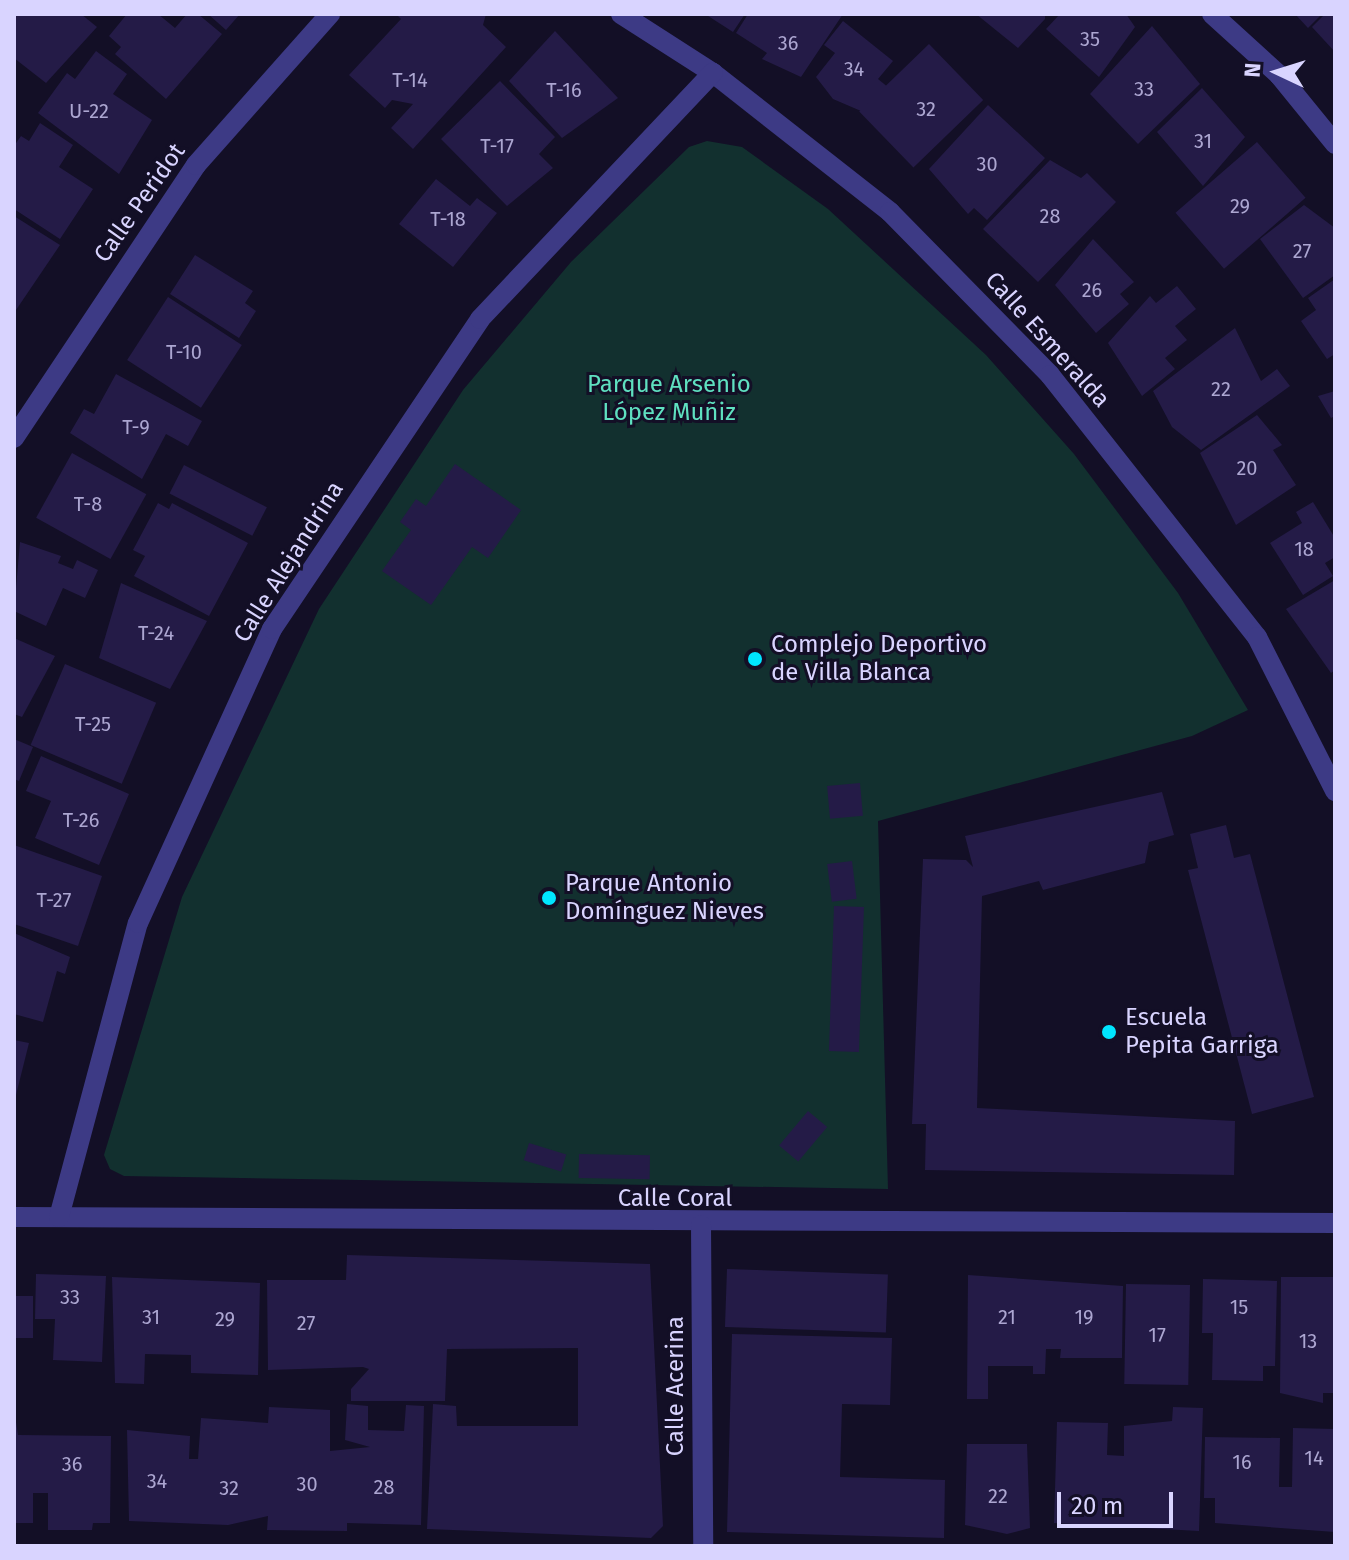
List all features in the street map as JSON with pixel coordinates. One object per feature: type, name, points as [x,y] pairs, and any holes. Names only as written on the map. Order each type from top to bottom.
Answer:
[{"type":"street","name":"Calle Peridot","points":[[14,438],[196,165],[330,14]]},
{"type":"street","name":"Calle Esmeralda","points":[[621,14],[713,73],[890,212],[1050,375],[1257,637],[1335,791]]},
{"type":"street","points":[[1212,14],[1279,75],[1335,144]]},
{"type":"street","name":"Calle Alejandrina","points":[[59,1217],[138,923],[272,629],[480,319],[713,73]]},
{"type":"street","name":"Calle Coral","points":[[14,1217],[701,1225],[1335,1223]]},
{"type":"street","name":"Calle Acerina","points":[[701,1225],[703,1546]]},
{"type":"green space","name":"Complejo Deportivo de Villa Blanca","points":[[707,141],[742,147],[828,209],[986,355],[1074,454],[1178,593],[1248,710],[1192,736],[878,821],[888,1189],[124,1176],[110,1169],[104,1155],[182,897],[319,609],[463,390],[571,262],[689,147]]},
{"type":"building","points":[[14,14],[81,14],[97,27],[46,83],[14,58]]},
{"type":"building","points":[[127,14],[158,14],[175,28],[187,14],[198,14],[222,34],[166,99],[115,54],[121,47],[109,36]]},
{"type":"building","points":[[208,14],[240,14],[226,30]]},
{"type":"building","points":[[396,14],[486,14],[483,25],[506,47],[413,149],[391,128],[413,104],[392,100],[385,108],[349,75],[401,19]]},
{"type":"building","points":[[705,14],[745,14],[733,32]]},
{"type":"building","points":[[748,14],[843,14],[801,77],[762,59],[767,53],[736,33]]},
{"type":"building","points":[[976,14],[1045,14],[1045,19],[1018,48]]},
{"type":"building","points":[[1060,14],[1126,14],[1135,27],[1099,77],[1046,29]]},
{"type":"building","points":[[1295,14],[1322,14],[1308,28]]},
{"type":"building","points":[[1325,14],[1335,14],[1335,52],[1312,27]]},
{"type":"building","points":[[843,21],[893,61],[878,79],[889,88],[868,114],[833,99],[816,77],[835,53],[824,45]]},
{"type":"building","points":[[1152,26],[1200,84],[1138,144],[1090,94]]},
{"type":"building","points":[[555,31],[618,98],[562,138],[509,81]]},
{"type":"building","points":[[929,44],[983,100],[913,167],[859,111]]},
{"type":"building","points":[[96,51],[127,74],[113,94],[152,120],[119,174],[38,113],[67,73],[75,79]]},
{"type":"building","points":[[500,81],[555,137],[539,154],[553,168],[507,206],[441,139]]},
{"type":"building","points":[[1202,88],[1245,137],[1203,186],[1157,132]]},
{"type":"building","points":[[988,105],[1045,158],[987,220],[974,208],[968,214],[929,169]]},
{"type":"building","points":[[40,123],[73,145],[59,167],[93,189],[60,239],[14,209],[14,146],[21,136],[29,141]]},
{"type":"building","points":[[1257,142],[1306,198],[1224,269],[1175,213]]},
{"type":"building","points":[[1050,160],[1081,178],[1087,173],[1116,202],[1038,282],[983,229]]},
{"type":"building","points":[[436,179],[470,206],[477,198],[497,213],[453,267],[399,224]]},
{"type":"building","points":[[1304,205],[1335,228],[1335,275],[1303,298],[1260,239]]},
{"type":"building","points":[[14,216],[60,245],[14,313]]},
{"type":"building","points":[[1093,239],[1134,282],[1120,294],[1129,304],[1096,333],[1055,285]]},
{"type":"building","points":[[195,255],[253,291],[245,303],[256,311],[239,338],[170,294]]},
{"type":"building","points":[[1335,279],[1335,354],[1327,359],[1301,321],[1316,310],[1308,298]]},
{"type":"building","points":[[1177,286],[1196,309],[1175,326],[1187,340],[1165,358],[1175,369],[1142,396],[1108,343],[1150,296],[1156,303]]},
{"type":"building","points":[[168,297],[242,345],[201,408],[127,360]]},
{"type":"building","points":[[1235,328],[1261,381],[1277,369],[1290,386],[1201,450],[1172,427],[1153,391]]},
{"type":"building","points":[[116,374],[202,421],[188,446],[166,434],[142,479],[70,433],[84,409],[94,414]]},
{"type":"building","points":[[1335,391],[1335,416],[1331,418],[1318,396]]},
{"type":"building","points":[[1257,415],[1282,445],[1273,450],[1296,485],[1236,525],[1200,453]]},
{"type":"building","points":[[72,453],[146,494],[110,559],[36,518]]},
{"type":"building","points":[[455,464],[521,510],[488,558],[472,547],[431,605],[382,571],[411,530],[400,522],[416,499],[426,506]]},
{"type":"building","points":[[184,465],[267,507],[252,536],[169,494]]},
{"type":"building","points":[[1313,502],[1335,538],[1335,557],[1325,563],[1333,576],[1303,595],[1270,543],[1302,523],[1296,512]]},
{"type":"building","points":[[158,503],[169,509],[172,503],[248,543],[209,616],[134,576],[145,556],[133,550]]},
{"type":"building","points":[[20,542],[61,556],[58,563],[73,569],[77,560],[98,570],[85,598],[63,588],[46,626],[14,611]]},
{"type":"building","points":[[1335,580],[1335,670],[1331,673],[1286,609]]},
{"type":"building","points":[[121,583],[207,621],[170,689],[99,658]]},
{"type":"building","points":[[14,638],[55,656],[22,717],[14,714]]},
{"type":"building","points":[[65,664],[156,703],[122,784],[31,745]]},
{"type":"building","points":[[14,739],[33,747],[19,781],[14,779]]},
{"type":"building","points":[[41,756],[129,794],[99,865],[35,838],[51,801],[26,791]]},
{"type":"building","points":[[860,783],[863,816],[830,819],[827,786]]},
{"type":"building","points":[[1162,792],[1174,835],[1149,842],[1145,863],[1043,890],[1039,881],[982,896],[977,1108],[1235,1121],[1234,1175],[925,1170],[926,1124],[912,1124],[923,859],[966,860],[973,867],[965,836]]},
{"type":"building","points":[[1226,825],[1234,858],[1250,854],[1314,1097],[1252,1114],[1188,870],[1198,868],[1190,834]]},
{"type":"building","points":[[14,845],[102,876],[78,946],[14,924]]},
{"type":"building","points":[[852,861],[857,899],[832,902],[827,864]]},
{"type":"building","points":[[834,906],[864,907],[859,1052],[829,1051]]},
{"type":"building","points":[[14,933],[70,957],[65,974],[57,971],[43,1022],[14,1014]]},
{"type":"building","points":[[14,1040],[29,1043],[15,1099],[14,1099]]},
{"type":"building","points":[[808,1111],[827,1127],[798,1162],[779,1145]]},
{"type":"building","points":[[529,1143],[566,1154],[561,1172],[524,1160]]},
{"type":"building","points":[[579,1154],[650,1155],[650,1179],[579,1178]]},
{"type":"building","points":[[347,1255],[650,1264],[663,1526],[651,1538],[427,1529],[433,1404],[456,1406],[457,1426],[578,1426],[578,1348],[447,1349],[445,1401],[351,1401],[351,1389],[369,1369],[363,1367],[268,1370],[267,1280],[346,1280]]},
{"type":"building","points":[[727,1269],[888,1275],[886,1333],[725,1327]]},
{"type":"building","points":[[36,1274],[106,1276],[102,1362],[53,1360],[55,1319],[35,1319]]},
{"type":"building","points":[[968,1275],[1123,1286],[1122,1358],[1060,1358],[1061,1349],[1046,1349],[1045,1374],[1033,1374],[1033,1366],[988,1366],[988,1399],[967,1399]]},
{"type":"building","points":[[112,1277],[260,1283],[258,1375],[191,1373],[191,1355],[145,1354],[144,1384],[115,1383]]},
{"type":"building","points":[[1281,1277],[1335,1277],[1335,1393],[1323,1393],[1323,1403],[1280,1393]]},
{"type":"building","points":[[1203,1279],[1277,1281],[1275,1366],[1263,1366],[1263,1381],[1212,1380],[1213,1333],[1202,1333]]},
{"type":"building","points":[[1126,1284],[1190,1285],[1188,1385],[1124,1384]]},
{"type":"building","points":[[14,1296],[33,1296],[33,1338],[14,1338]]},
{"type":"building","points":[[732,1334],[892,1338],[890,1405],[842,1404],[840,1477],[945,1480],[944,1538],[727,1532]]},
{"type":"building","points":[[347,1404],[368,1406],[368,1430],[404,1431],[406,1405],[424,1406],[421,1525],[347,1523],[347,1531],[267,1530],[268,1516],[228,1525],[129,1521],[127,1430],[190,1436],[189,1459],[198,1459],[201,1418],[268,1423],[269,1407],[330,1410],[330,1451],[370,1447],[345,1440]]},
{"type":"building","points":[[1173,1407],[1203,1408],[1199,1531],[1054,1523],[1057,1422],[1108,1423],[1107,1455],[1124,1456],[1124,1426],[1172,1421]]},
{"type":"building","points":[[14,1409],[18,1435],[111,1436],[110,1523],[93,1523],[92,1530],[48,1530],[48,1493],[33,1493],[33,1523],[14,1523]]},
{"type":"building","points":[[1293,1428],[1335,1429],[1335,1532],[1215,1523],[1215,1498],[1204,1498],[1205,1437],[1280,1438],[1279,1487],[1292,1487]]},
{"type":"building","points":[[967,1444],[1027,1444],[1030,1528],[1007,1534],[965,1525]]},
{"type":"place","name":"Complejo Deportivo de Villa Blanca","points":[[755,659]]},
{"type":"place","name":"Parque Antonio Domínguez Nieves","points":[[549,898]]},
{"type":"place","name":"Escuela Pepita Garriga","points":[[1109,1032]]},
{"type":"park label","name":"Parque Arsenio López Muñiz","points":[[669,399]]}]
